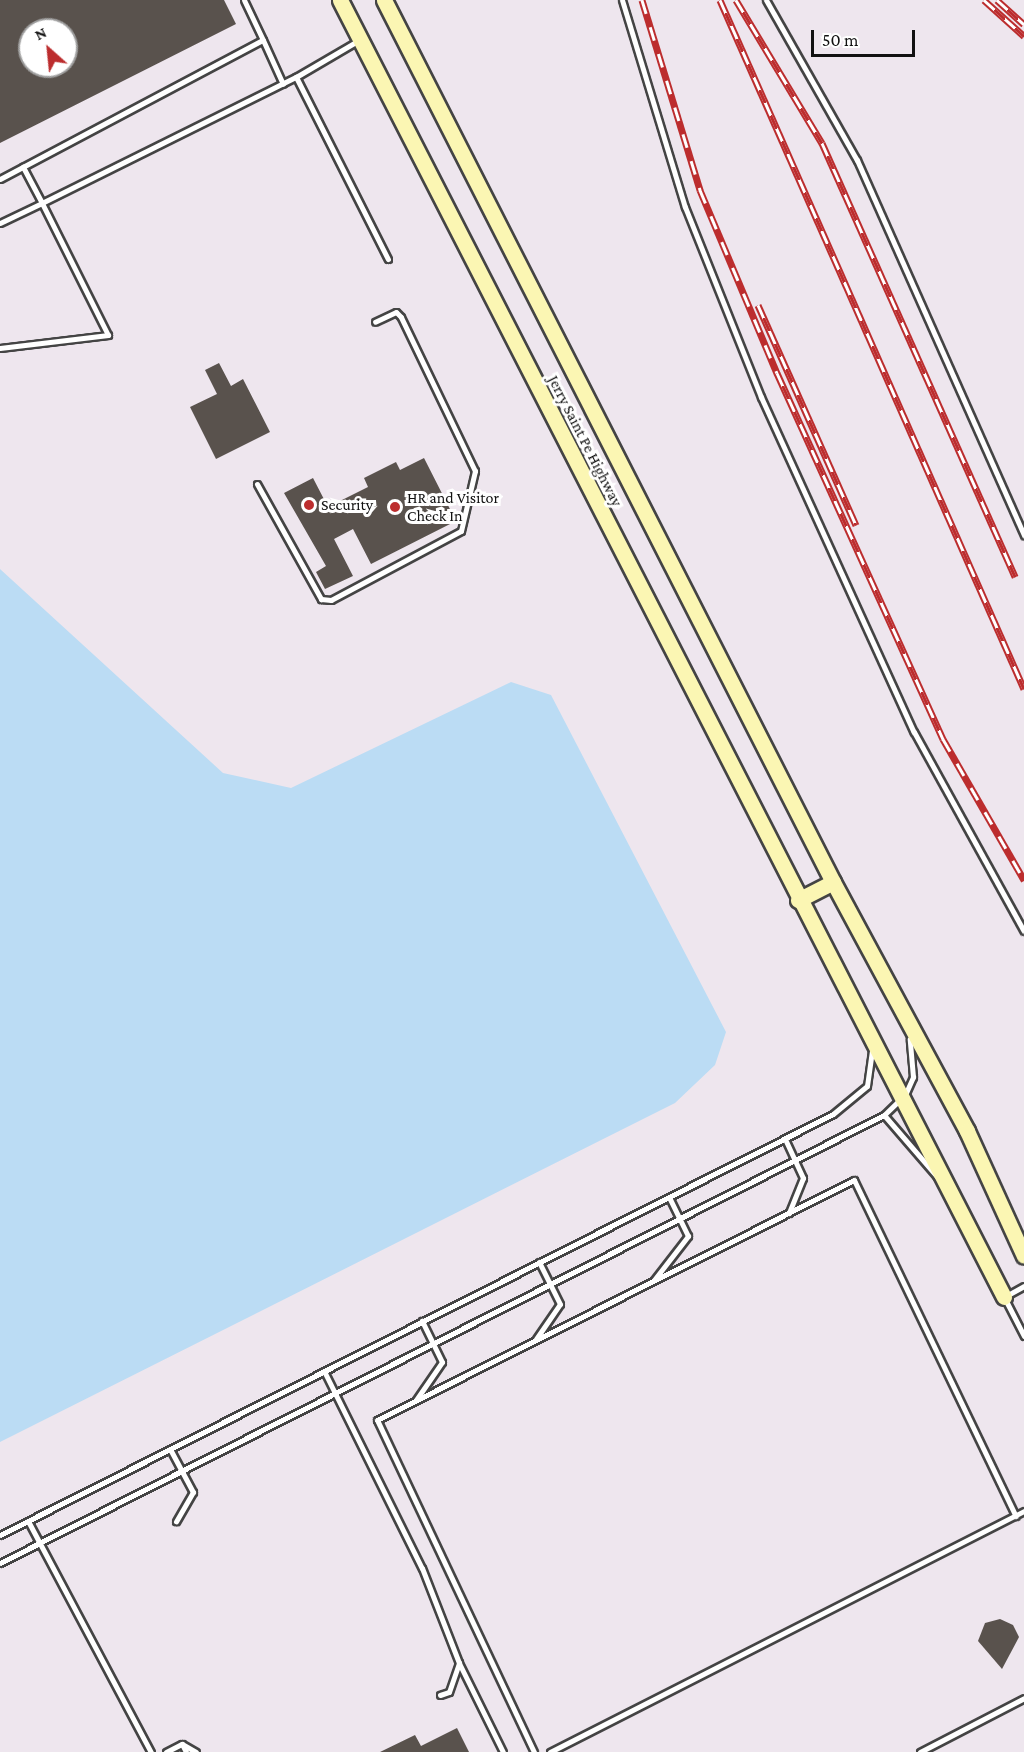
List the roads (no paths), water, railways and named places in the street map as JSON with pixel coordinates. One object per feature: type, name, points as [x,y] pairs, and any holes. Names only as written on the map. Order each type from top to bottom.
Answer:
[{"type":"main road","name":"Jerry Saint Pe Highway","points":[[340,0],[798,900],[869,1035],[905,1095],[946,1184],[1004,1297]]},
{"type":"main road","name":"Jerry Saint Pe Highway","points":[[384,0],[833,882],[988,1172],[1024,1256]]},
{"type":"main road","points":[[798,900],[833,882]]},
{"type":"lane","points":[[244,0],[284,84]]},
{"type":"lane","points":[[622,0],[685,207],[761,397],[914,732],[1024,931]]},
{"type":"lane","points":[[766,0],[857,160],[1024,535]]},
{"type":"lane","points":[[0,223],[284,84],[360,39]]},
{"type":"lane","points":[[0,178],[263,40]]},
{"type":"lane","points":[[296,77],[388,259]]},
{"type":"lane","points":[[0,348],[108,335],[23,167]]},
{"type":"lane","points":[[257,484],[321,599],[331,600],[461,531],[475,471],[401,317],[396,312],[375,322]]},
{"type":"lane","points":[[0,1563],[884,1115],[905,1095],[915,1066],[904,1014]]},
{"type":"lane","points":[[0,1535],[785,1138],[860,1095],[871,1077],[869,1035]]},
{"type":"lane","points":[[884,1115],[908,1137],[927,1171],[946,1184]]},
{"type":"lane","points":[[785,1138],[803,1178],[789,1213]]},
{"type":"lane","points":[[534,1752],[377,1420],[854,1180],[1016,1516]]},
{"type":"lane","points":[[653,1281],[688,1236],[669,1197]]},
{"type":"lane","points":[[535,1341],[560,1304],[539,1262]]},
{"type":"lane","points":[[1024,1286],[1004,1297],[1024,1336]]},
{"type":"lane","points":[[415,1401],[442,1362],[422,1321]]},
{"type":"lane","points":[[324,1371],[422,1568],[459,1663],[503,1752]]},
{"type":"lane","points":[[170,1449],[193,1492],[176,1522]]},
{"type":"lane","points":[[550,1752],[1024,1511]]},
{"type":"lane","points":[[28,1521],[151,1752]]},
{"type":"lane","points":[[440,1695],[449,1692],[459,1663]]},
{"type":"lane","points":[[920,1752],[1024,1698]]},
{"type":"lane","points":[[166,1752],[182,1744]]},
{"type":"lane","points":[[182,1744],[186,1752]]},
{"type":"lane","points":[[182,1744],[196,1752]]},
{"type":"water","points":[[0,569],[223,773],[291,788],[511,682],[551,695],[726,1032],[715,1065],[675,1103],[0,1442]]},
{"type":"railway","points":[[642,0],[700,190],[777,373],[943,739],[1024,880]]},
{"type":"railway","points":[[720,0],[1024,689]]},
{"type":"railway","points":[[736,0],[822,143],[1015,577]]},
{"type":"railway","points":[[984,0],[1024,36]]},
{"type":"railway","points":[[997,0],[1024,24]]},
{"type":"railway","points":[[758,305],[856,525]]},
{"type":"place","name":"Security","points":[[309,505]]},
{"type":"place","name":"HR and Visitor Check In","points":[[395,507]]}]
